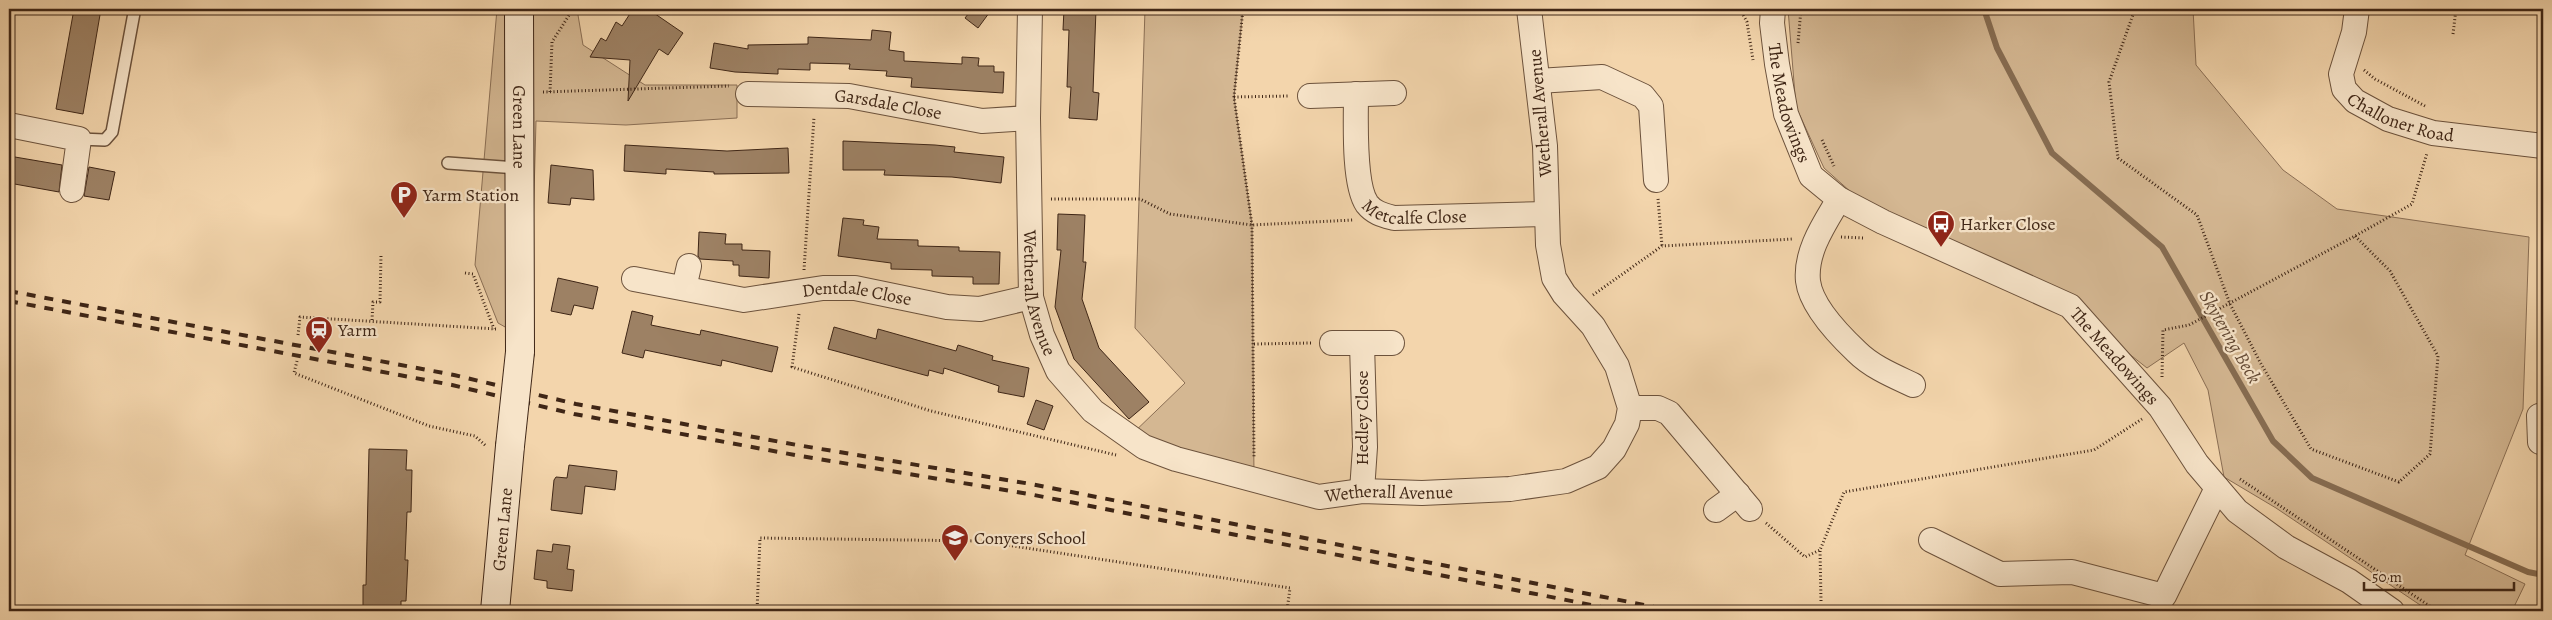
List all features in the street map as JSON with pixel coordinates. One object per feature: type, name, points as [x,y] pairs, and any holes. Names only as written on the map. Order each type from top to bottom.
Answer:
[{"type":"main road","name":"Green Lane","points":[[495,611],[520,343],[519,9]]},
{"type":"street","name":"Wetherall Avenue","points":[[1030,9],[1028,118],[1031,199],[1028,246],[1031,297],[1042,335],[1058,371],[1093,411],[1128,438],[1144,447],[1176,459],[1319,497],[1362,491],[1422,493],[1510,489],[1566,481],[1598,467],[1614,449],[1627,424],[1630,408],[1617,366],[1593,326],[1554,278],[1548,245],[1545,146],[1530,9]]},
{"type":"street","name":"The Meadowings","points":[[1773,9],[1772,23],[1777,64],[1786,114],[1811,176],[1839,199],[1883,222],[2070,306],[2160,407],[2197,464],[2226,482],[2237,511],[2286,547],[2349,581],[2392,611]]},
{"type":"street","name":"Challoner Road","points":[[2357,9],[2354,32],[2341,74],[2344,90],[2355,101],[2388,119],[2433,133],[2543,146]]},
{"type":"street","points":[[1538,81],[1602,78],[1643,96],[1651,106],[1656,180]]},
{"type":"street","points":[[1310,96],[1394,93]]},
{"type":"street","name":"Garsdale Close","points":[[748,94],[849,96],[982,121],[1028,118]]},
{"type":"street","name":"Metcalfe Close","points":[[1356,94],[1357,151],[1360,181],[1366,203],[1377,214],[1394,218],[1547,214]]},
{"type":"street","points":[[9,125],[79,140],[72,190]]},
{"type":"street","points":[[1839,199],[1816,238],[1808,280],[1814,303],[1858,353],[1890,374],[1913,385]]},
{"type":"street","points":[[684,288],[689,266]]},
{"type":"street","name":"Dentdale Close","points":[[634,279],[744,300],[802,291],[855,288],[947,306],[980,309],[1031,297]]},
{"type":"street","points":[[1846,340],[1851,314]]},
{"type":"street","name":"Hedley Close","points":[[1332,343],[1392,343]]},
{"type":"street","name":"Hedley Close","points":[[1362,344],[1365,447],[1362,491]]},
{"type":"street","points":[[1630,408],[1658,408],[1668,413],[1744,502],[1716,510]]},
{"type":"street","points":[[2540,442],[2539,416],[2543,416]]},
{"type":"street","points":[[1931,540],[2000,574],[2072,572],[2164,596],[2226,482]]},
{"type":"lane","points":[[79,140],[105,140],[112,132],[134,13]]},
{"type":"lane","points":[[448,163],[518,168]]},
{"type":"path","points":[[550,92],[552,42],[573,9]]},
{"type":"path","points":[[1243,9],[1234,97],[1252,225],[1254,479]]},
{"type":"path","points":[[1798,47],[1801,9]]},
{"type":"path","points":[[2135,9],[2109,82],[2118,158],[2197,215],[2230,304],[2260,362],[2311,449],[2399,482],[2430,454],[2438,356],[2390,271],[2355,236]]},
{"type":"path","points":[[2453,34],[2456,9]]},
{"type":"path","points":[[1821,601],[1820,550],[1844,492],[2094,450],[2160,407],[2163,330],[2189,325],[2412,204],[2438,113],[2375,80],[2347,55]]},
{"type":"path","points":[[520,92],[739,85],[748,94]]},
{"type":"path","points":[[816,94],[802,291],[792,367],[931,412],[1118,456],[1128,438]]},
{"type":"path","points":[[1234,97],[1310,96]]},
{"type":"path","points":[[1821,139],[1834,165],[1840,170]]},
{"type":"path","points":[[1656,180],[1662,246]]},
{"type":"path","points":[[1031,199],[1140,199],[1170,214],[1252,225],[1356,220]]},
{"type":"path","points":[[1576,307],[1662,246],[1816,238]]},
{"type":"path","points":[[372,320],[373,302],[380,302],[381,255]]},
{"type":"path","points":[[465,273],[473,274],[494,329]]},
{"type":"path","points":[[298,335],[300,317],[494,329],[520,343]]},
{"type":"path","points":[[1254,344],[1332,343]]},
{"type":"path","points":[[297,361],[294,373],[429,426],[475,436],[496,455],[509,451]]},
{"type":"path","points":[[2226,482],[2437,611]]},
{"type":"path","points":[[1744,502],[1805,557],[1820,550]]},
{"type":"path","points":[[756,611],[760,538],[980,541],[1290,588],[1287,611]]},
{"type":"shaded area","points":[[497,9],[577,9],[583,45],[645,85],[737,85],[737,118],[626,125],[536,121],[530,341],[498,323],[475,265]]},
{"type":"shaded area","points":[[1145,9],[1243,9],[1234,97],[1252,225],[1254,479],[1128,438],[1185,383],[1135,328]]},
{"type":"shaded area","points":[[1788,9],[2193,9],[2196,65],[2283,170],[2337,209],[2529,237],[2523,409],[2465,555],[2525,584],[2512,611],[2429,611],[2276,508],[2224,477],[2208,390],[2184,343],[2147,368],[2080,315],[1861,201],[1824,168],[1796,107]]},
{"type":"building","points":[[74,9],[101,9],[83,114],[56,109]]},
{"type":"building","points":[[633,9],[648,9],[683,33],[668,55],[659,49],[628,101],[630,60],[590,57],[601,38],[606,41],[616,22],[622,26]]},
{"type":"building","points":[[972,9],[992,9],[978,28],[965,18]]},
{"type":"building","points":[[1064,9],[1096,9],[1093,92],[1099,93],[1097,120],[1069,118],[1071,87],[1067,87],[1069,30],[1063,30]]},
{"type":"building","points":[[872,30],[891,32],[889,50],[904,52],[904,61],[962,64],[962,57],[979,58],[978,66],[994,66],[994,72],[1004,72],[1003,93],[911,87],[912,78],[886,76],[887,71],[849,69],[850,64],[810,63],[810,70],[778,69],[778,74],[735,72],[710,68],[714,43],[748,49],[748,45],[808,44],[808,37],[871,40]]},
{"type":"building","points":[[843,141],[935,145],[955,147],[954,152],[1004,157],[1001,183],[952,177],[884,175],[885,170],[843,170]]},
{"type":"building","points":[[625,145],[727,151],[788,148],[789,173],[714,174],[714,172],[666,169],[666,174],[624,171]]},
{"type":"building","points":[[9,156],[62,165],[59,192],[9,183]]},
{"type":"building","points":[[551,165],[593,170],[594,200],[571,198],[570,205],[548,203]]},
{"type":"building","points":[[89,167],[115,172],[109,200],[84,196]]},
{"type":"building","points":[[1058,214],[1085,215],[1083,262],[1086,262],[1082,299],[1099,348],[1149,402],[1129,419],[1074,359],[1055,307],[1061,250],[1057,250]]},
{"type":"building","points":[[843,218],[864,220],[863,225],[879,227],[877,239],[918,240],[918,246],[959,247],[959,251],[1000,252],[999,284],[973,284],[973,277],[932,276],[932,270],[891,269],[891,263],[838,256]]},
{"type":"building","points":[[699,232],[726,234],[725,244],[742,244],[742,250],[770,251],[769,278],[739,276],[739,265],[733,265],[733,261],[700,259],[698,256]]},
{"type":"building","points":[[558,278],[598,287],[593,309],[574,305],[571,315],[551,311]]},
{"type":"building","points":[[632,311],[653,316],[651,325],[700,335],[701,330],[778,347],[772,372],[722,360],[721,366],[645,350],[643,358],[622,353]]},
{"type":"building","points":[[834,327],[876,339],[878,329],[956,351],[958,345],[993,356],[992,360],[1029,368],[1024,397],[998,392],[999,386],[944,368],[943,374],[929,370],[928,376],[828,349]]},
{"type":"building","points":[[1036,400],[1053,406],[1044,430],[1027,424]]},
{"type":"building","points":[[369,449],[407,450],[406,470],[412,470],[411,512],[407,512],[405,560],[408,560],[406,601],[401,601],[401,611],[363,611],[363,585],[366,585]]},
{"type":"building","points":[[569,465],[617,471],[615,490],[585,486],[582,514],[551,510],[554,480],[556,477],[567,478]]},
{"type":"building","points":[[553,544],[570,546],[567,569],[574,570],[572,591],[547,588],[547,581],[534,579],[537,550],[552,552]]},
{"type":"waterway","name":"Skytering Beck","points":[[1984,9],[1997,48],[2052,153],[2162,247],[2273,441],[2312,478],[2528,572],[2543,575]]},
{"type":"railway","points":[[9,291],[454,375],[576,404],[797,445],[1031,484],[1675,611]]},
{"type":"railway","points":[[9,301],[452,385],[574,414],[795,455],[1029,494],[1622,611]]},
{"type":"place","name":"Yarm Station","points":[[404,219]]},
{"type":"place","name":"Harker Close","points":[[1941,248]]},
{"type":"place","name":"Yarm","points":[[319,354]]},
{"type":"place","name":"Conyers School","points":[[955,562]]}]
